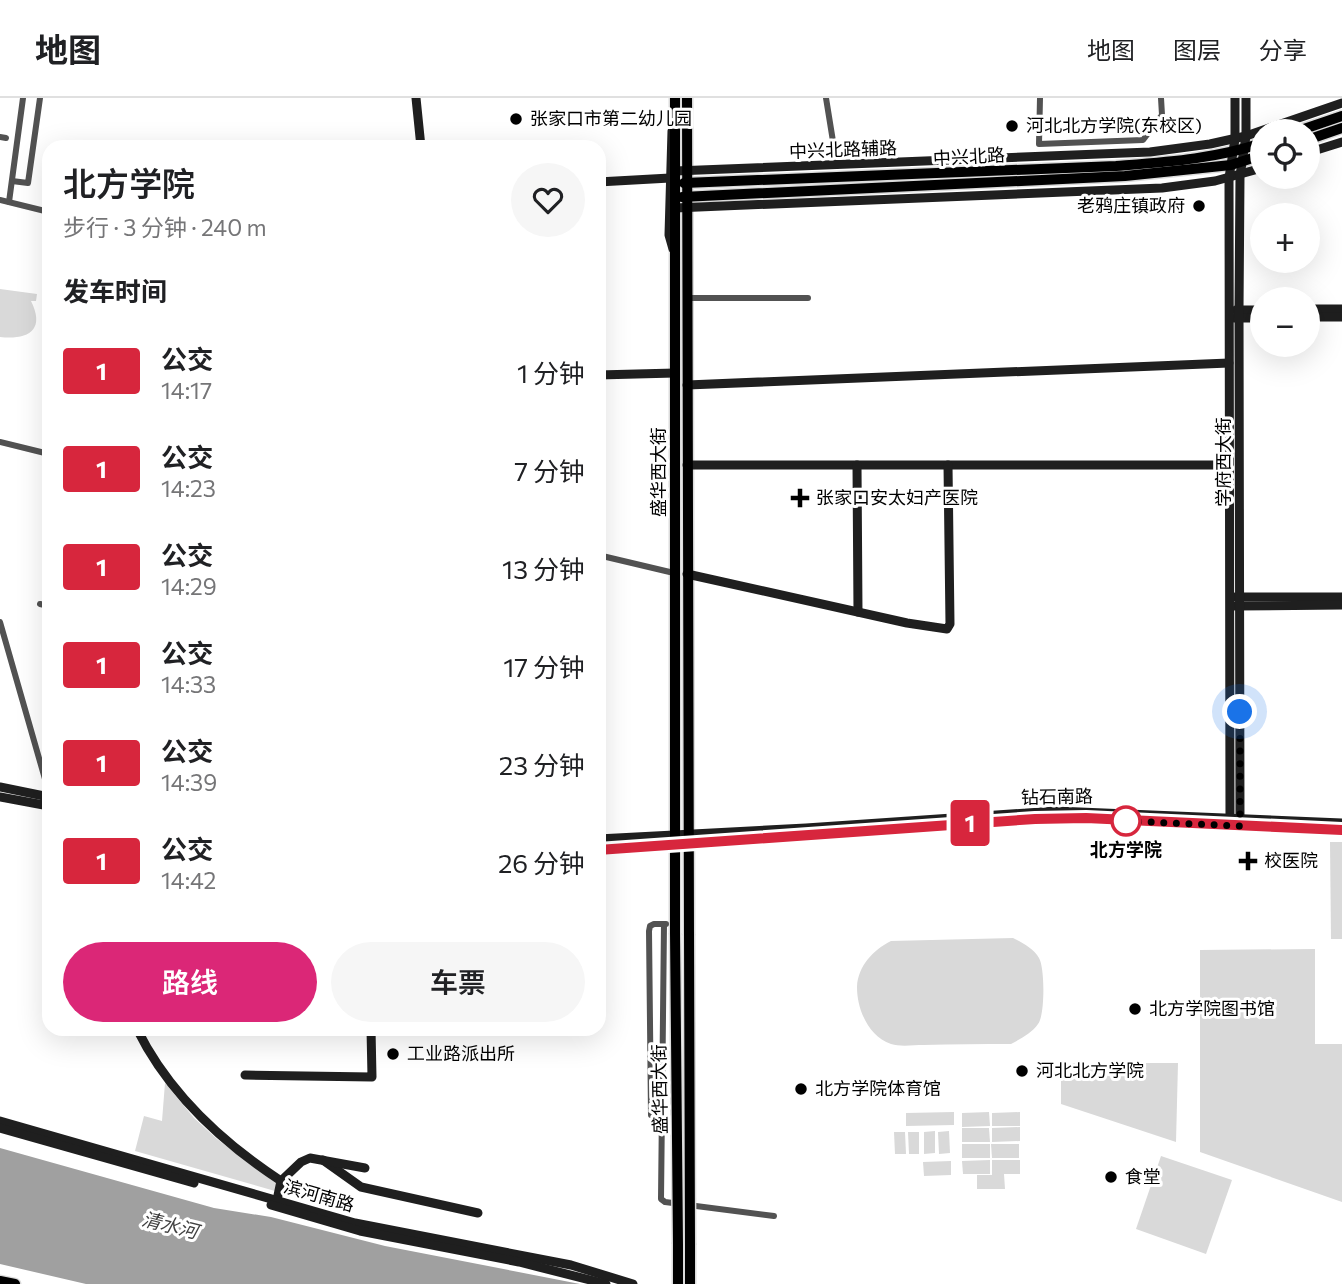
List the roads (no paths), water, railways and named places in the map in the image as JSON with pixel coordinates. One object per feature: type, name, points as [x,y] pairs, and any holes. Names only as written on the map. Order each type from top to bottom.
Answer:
[{"type":"main road","name":"盛华西大街","points":[[674,98],[675,840],[671,927],[678,1284]]},
{"type":"main road","name":"盛华西大街","points":[[687,98],[690,1284]]},
{"type":"main road","points":[[1320,124],[1342,117]]},
{"type":"main road","points":[[1320,136],[1342,128]]},
{"type":"main road","name":"中兴北路","points":[[673,178],[688,183],[1116,166],[1182,161],[1250,147]]},
{"type":"main road","name":"中兴北路","points":[[675,203],[687,197],[1125,176],[1231,165],[1250,159]]},
{"type":"main road","points":[[674,707],[688,707]]},
{"type":"main road","points":[[0,1281],[15,1284]]},
{"type":"street","points":[[9,202],[23,98]]},
{"type":"street","points":[[12,181],[27,183],[40,98]]},
{"type":"street","points":[[416,98],[420,140]]},
{"type":"street","points":[[826,98],[837,166]]},
{"type":"street","points":[[1040,98],[1040,144],[1143,140],[1161,115],[1161,98]]},
{"type":"street","name":"学府西大街","points":[[1235,98],[1235,139],[1229,178],[1234,314],[1235,822]]},
{"type":"street","name":"学府西大街","points":[[1235,602],[1229,363],[1234,314],[1240,176],[1246,136],[1246,98]]},
{"type":"street","name":"中兴北路辅路","points":[[606,182],[673,178],[688,171],[1150,152],[1235,139],[1342,103]]},
{"type":"street","points":[[19,129],[35,132]]},
{"type":"street","points":[[1320,149],[1342,142]]},
{"type":"street","points":[[675,203],[687,209],[1161,188],[1250,173]]},
{"type":"street","points":[[673,178],[669,235],[675,255]]},
{"type":"street","points":[[0,200],[42,210]]},
{"type":"street","points":[[687,298],[808,298]]},
{"type":"street","points":[[1320,309],[1342,309]]},
{"type":"street","points":[[1234,314],[1250,312]]},
{"type":"street","points":[[1234,314],[1250,316]]},
{"type":"street","points":[[1320,317],[1342,317]]},
{"type":"street","points":[[687,385],[1229,363]]},
{"type":"street","points":[[606,375],[675,373]]},
{"type":"street","points":[[0,442],[42,452]]},
{"type":"street","points":[[687,465],[1230,465]]},
{"type":"street","points":[[857,465],[858,612]]},
{"type":"street","points":[[687,574],[907,623],[947,629],[950,624],[948,465]]},
{"type":"street","points":[[606,557],[674,573]]},
{"type":"street","points":[[1235,602],[1342,597]]},
{"type":"street","points":[[1235,602],[1342,605]]},
{"type":"street","points":[[0,622],[42,770]]},
{"type":"street","points":[[0,787],[42,794]]},
{"type":"street","points":[[0,797],[42,805]]},
{"type":"street","name":"钻石南路","points":[[675,840],[1045,819],[1342,823]]},
{"type":"street","name":"钻石南路","points":[[1235,822],[1342,831]]},
{"type":"street","points":[[606,839],[675,840]]},
{"type":"street","points":[[606,849],[675,840]]},
{"type":"street","points":[[650,1115],[649,931],[654,924],[671,927],[661,1199],[665,1202],[774,1216]]},
{"type":"street","points":[[141,1036],[173,1086],[213,1128],[281,1181]]},
{"type":"street","points":[[245,1074],[372,1077],[371,1036]]},
{"type":"street","name":"滨河南路","points":[[0,1121],[276,1203],[360,1231],[531,1264],[607,1284]]},
{"type":"street","name":"滨河南路","points":[[0,1128],[355,1223],[571,1265],[633,1284]]},
{"type":"street","points":[[276,1203],[281,1181],[305,1160],[323,1160],[365,1168]]},
{"type":"street","points":[[323,1160],[362,1187],[478,1213]]},
{"type":"water","name":"清水河","points":[[0,1148],[214,1208],[271,1217],[385,1246],[580,1284],[86,1284],[0,1264]]},
{"type":"place","name":"张家口市第二幼儿园","points":[[516,119]]},
{"type":"place","name":"河北北方学院(东校区)","points":[[1012,126]]},
{"type":"place","name":"老鸦庄镇政府","points":[[1199,206]]},
{"type":"place","name":"张家口安太妇产医院","points":[[800,498]]},
{"type":"place","name":"北方学院","points":[[1126,821]]},
{"type":"place","name":"校医院","points":[[1248,861]]},
{"type":"place","name":"北方学院图书馆","points":[[1135,1009]]},
{"type":"place","name":"工业路派出所","points":[[393,1054]]},
{"type":"place","name":"河北北方学院","points":[[1022,1071]]},
{"type":"place","name":"北方学院体育馆","points":[[801,1089]]},
{"type":"place","name":"食堂","points":[[1111,1177]]}]
